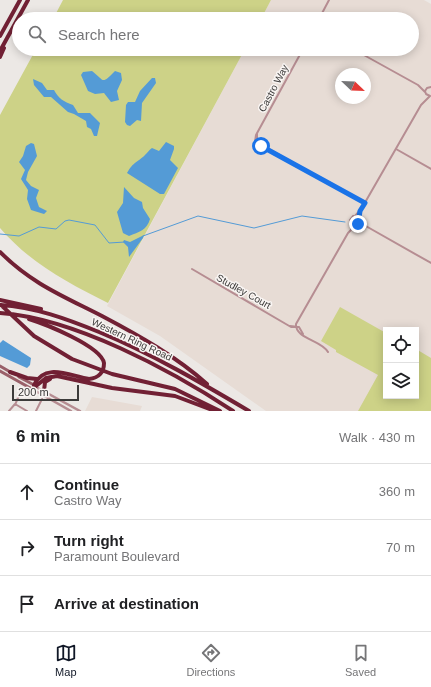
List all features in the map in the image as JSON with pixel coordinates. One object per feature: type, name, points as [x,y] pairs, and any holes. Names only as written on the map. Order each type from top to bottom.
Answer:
[{"type":"highway","points":[[13,12],[20,0]]},
{"type":"highway","points":[[22,12],[28,0]]},
{"type":"highway","points":[[0,36],[12,14]]},
{"type":"highway","points":[[0,51],[12,30]]},
{"type":"highway","points":[[0,57],[12,30]]},
{"type":"highway","points":[[0,252],[18,270],[35,282],[132,333],[199,377],[213,389]]},
{"type":"highway","points":[[0,300],[34,306],[61,316]]},
{"type":"highway","points":[[0,304],[34,336],[72,359],[98,370],[175,389],[220,411]]},
{"type":"highway","name":"Western Ring Road","points":[[0,304],[33,309],[61,316],[152,356],[213,389],[249,411]]},
{"type":"highway","name":"Western Ring Road","points":[[0,313],[15,317],[52,322],[114,347],[176,377],[233,411]]},
{"type":"highway","points":[[10,372],[27,378],[37,378],[51,372],[92,379],[101,373],[104,368],[103,360],[96,352],[62,332],[33,320],[15,317]]},
{"type":"highway","points":[[34,387],[44,379],[51,376],[112,388],[175,396],[215,411]]},
{"type":"highway","points":[[34,387],[37,378]]},
{"type":"highway","points":[[44,391],[44,384],[48,380],[68,379]]},
{"type":"main road","points":[[0,366],[34,387]]},
{"type":"main road","points":[[0,371],[34,387]]},
{"type":"street","points":[[323,12],[329,0]]},
{"type":"street","name":"Castro Way","points":[[299,56],[257,134],[258,142],[264,147],[365,203]]},
{"type":"street","points":[[365,56],[419,86],[425,93],[431,96],[424,101]]},
{"type":"street","points":[[350,230],[351,218],[360,211],[365,203],[424,101],[427,87],[431,84]]},
{"type":"street","points":[[419,86],[431,87]]},
{"type":"street","points":[[396,149],[431,169]]},
{"type":"street","points":[[328,352],[324,346],[304,335],[297,327],[350,230],[356,225],[359,219],[360,211]]},
{"type":"street","points":[[355,216],[364,225],[431,263]]},
{"type":"street","points":[[351,223],[356,225],[364,225]]},
{"type":"street","name":"Studley Court","points":[[192,269],[290,326],[297,327]]},
{"type":"street","points":[[34,387],[80,411]]},
{"type":"street","points":[[34,387],[71,411]]},
{"type":"street","points":[[10,410],[16,405],[22,388]]},
{"type":"street","points":[[36,411],[42,399]]},
{"type":"street","points":[[16,405],[27,411]]},
{"type":"shaded area","points":[[271,0],[424,0],[431,4],[431,411],[266,411],[160,336],[107,306],[241,56],[419,56],[419,12],[265,12]]},
{"type":"shaded area","points":[[92,397],[142,406],[140,411],[85,411]]},
{"type":"green space","points":[[63,0],[271,0],[265,12],[57,12]]},
{"type":"green space","points":[[32,56],[241,56],[108,303],[64,280],[37,262],[24,252],[0,228],[0,115]]},
{"type":"green space","points":[[340,307],[383,331],[383,399],[419,399],[419,351],[431,358],[431,411],[358,411],[378,375],[336,352],[336,350],[321,341]]},
{"type":"water","points":[[92,71],[103,80],[115,71],[121,73],[122,80],[117,91],[119,100],[111,102],[104,93],[95,94],[88,91],[81,75],[83,72]]},
{"type":"water","points":[[152,78],[155,78],[156,83],[142,103],[141,121],[137,120],[130,126],[127,125],[125,122],[126,105],[128,102],[135,102],[140,91]]},
{"type":"water","points":[[33,79],[42,83],[47,90],[54,90],[57,95],[67,103],[73,105],[78,113],[90,113],[100,123],[97,136],[94,136],[91,129],[87,127],[86,121],[68,112],[51,97],[44,97],[34,85]]},
{"type":"water","points":[[166,142],[174,146],[170,160],[178,168],[164,194],[160,194],[127,173],[134,164],[152,148],[159,151]]},
{"type":"water","points":[[31,143],[34,144],[37,156],[28,172],[26,180],[31,186],[39,190],[36,198],[39,207],[47,211],[44,214],[31,210],[27,199],[28,190],[21,179],[25,170],[19,162],[23,156],[26,146]]},
{"type":"water","points":[[124,187],[134,198],[142,202],[143,208],[150,219],[145,228],[129,236],[123,233],[117,212],[123,203]]},
{"type":"water","points":[[144,235],[129,257],[128,247],[123,242],[124,240],[130,242]]},
{"type":"water","points":[[3,340],[31,358],[30,365],[27,368],[0,356],[0,343]]},
{"type":"waterway","points":[[143,236],[198,216],[254,228],[302,216],[345,222]]},
{"type":"waterway","points":[[0,234],[19,236],[39,227],[56,229],[65,221],[69,220],[95,225],[109,243],[125,242]]},
{"type":"route","points":[[261,146],[365,203],[360,211],[358,224]]}]
